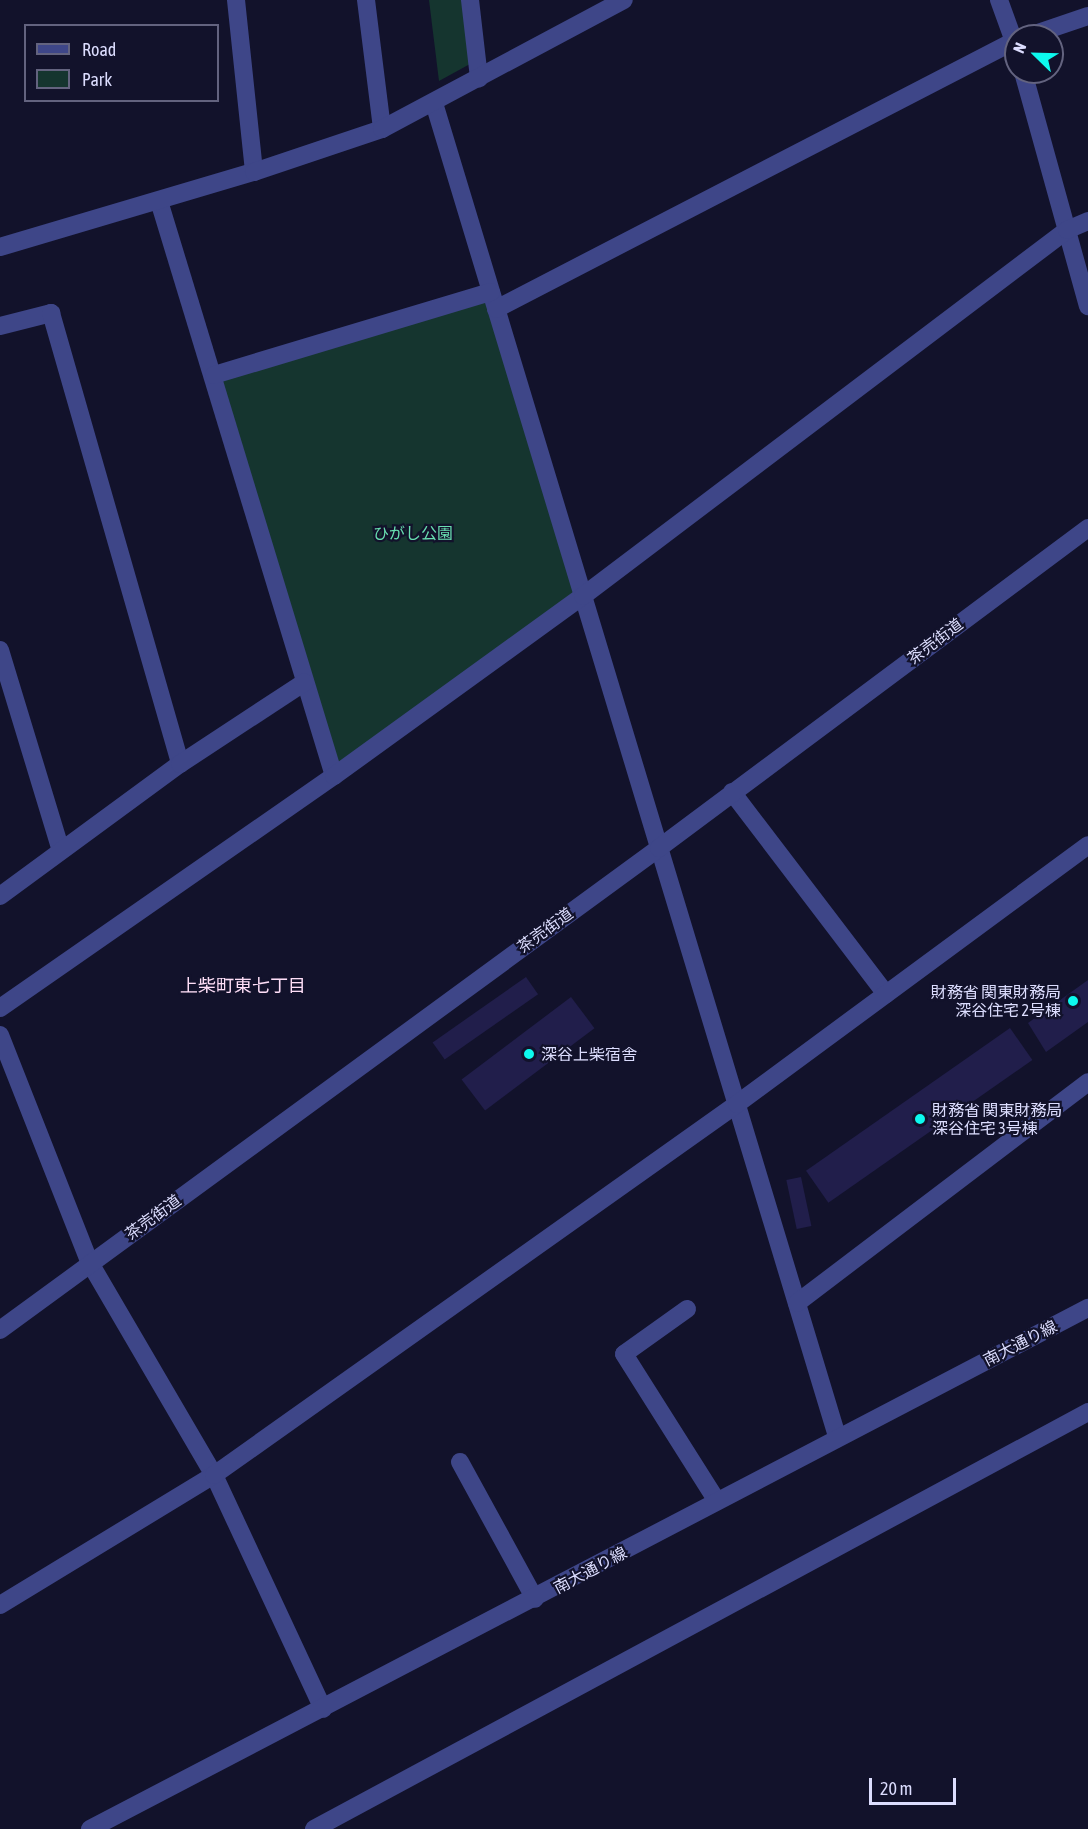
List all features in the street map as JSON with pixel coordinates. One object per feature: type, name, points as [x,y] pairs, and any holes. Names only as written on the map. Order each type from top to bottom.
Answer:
[{"type":"street","points":[[236,0],[254,172]]},
{"type":"street","points":[[366,0],[382,129]]},
{"type":"street","points":[[470,0],[479,78]]},
{"type":"street","points":[[0,247],[254,172],[382,129],[624,0]]},
{"type":"street","points":[[999,0],[1011,24]]},
{"type":"street","points":[[1064,25],[1088,16]]},
{"type":"street","points":[[214,375],[494,301],[1004,48]]},
{"type":"street","points":[[1026,84],[1088,306]]},
{"type":"street","points":[[434,103],[837,1436]]},
{"type":"street","points":[[159,201],[214,375],[334,776]]},
{"type":"street","points":[[0,1008],[334,776],[583,596],[1067,230],[1088,221]]},
{"type":"street","points":[[0,326],[51,313],[180,764]]},
{"type":"street","name":"茶売街道","points":[[0,1330],[659,848],[1088,528]]},
{"type":"street","points":[[0,650],[60,848]]},
{"type":"street","points":[[0,896],[60,848],[180,764],[305,682]]},
{"type":"street","points":[[732,792],[886,994]]},
{"type":"street","points":[[0,1605],[214,1475],[737,1104],[1088,845]]},
{"type":"street","points":[[0,1035],[90,1263],[214,1475],[323,1709]]},
{"type":"street","points":[[797,1303],[1088,1082]]},
{"type":"street","name":"南大通り線","points":[[90,1829],[535,1599],[837,1436],[1088,1308]]},
{"type":"street","points":[[687,1309],[624,1354],[717,1502]]},
{"type":"street","points":[[314,1829],[1088,1412]]},
{"type":"street","points":[[460,1462],[535,1599]]},
{"type":"green space","points":[[429,0],[462,0],[470,64],[439,81]]},
{"type":"green space","name":"ひがし公園","points":[[491,292],[583,596],[334,776],[214,375]]},
{"type":"building","points":[[526,977],[538,994],[445,1060],[433,1042]]},
{"type":"building","name":"財務省 関東財務局 深谷住宅 2号棟","points":[[1088,980],[1088,1022],[1046,1052],[1028,1023]]},
{"type":"building","name":"深谷上柴宿舎","points":[[571,997],[594,1028],[485,1111],[462,1079]]},
{"type":"building","name":"財務省 関東財務局 深谷住宅 3号棟","points":[[1010,1028],[1032,1060],[828,1203],[806,1171]]},
{"type":"building","points":[[801,1177],[811,1226],[797,1229],[786,1180]]},
{"type":"place","name":"財務省 関東財務局 深谷住宅 2号棟","points":[[1073,1001]]},
{"type":"place","name":"深谷上柴宿舎","points":[[529,1054]]},
{"type":"place","name":"財務省 関東財務局 深谷住宅 3号棟","points":[[920,1119]]},
{"type":"district","name":"上柴町東七丁目","points":[[243,986]]}]
